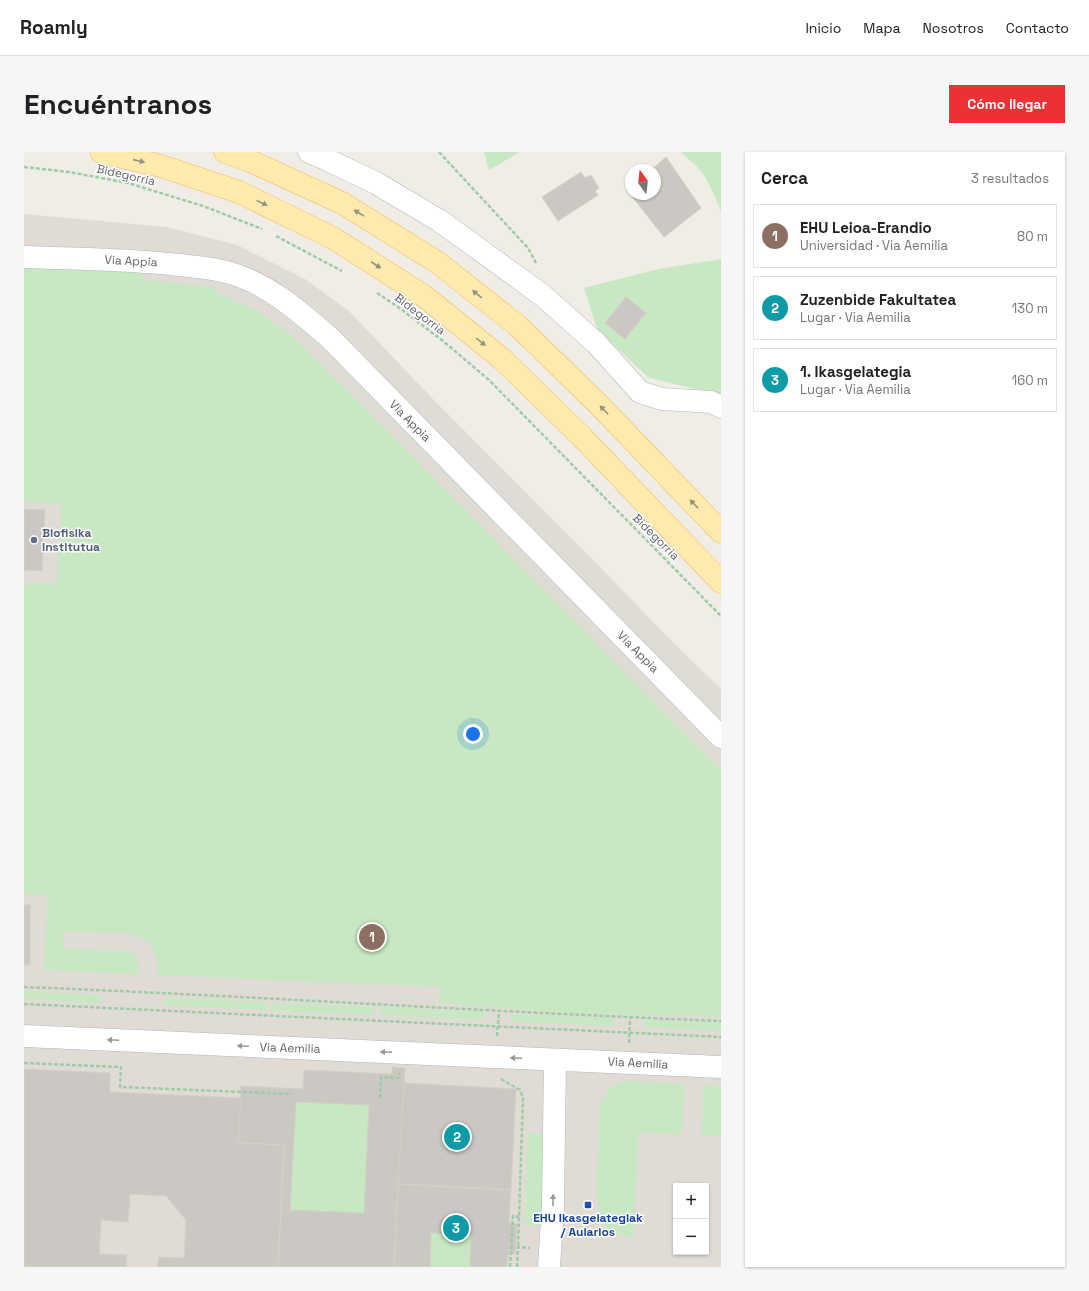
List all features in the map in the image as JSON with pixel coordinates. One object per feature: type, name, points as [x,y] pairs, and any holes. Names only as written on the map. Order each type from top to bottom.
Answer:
[{"type":"main road","points":[[101,152],[161,166],[239,192],[333,238],[424,296],[502,359],[581,436],[721,582]]},
{"type":"main road","points":[[225,152],[248,160],[342,203],[437,262],[518,326],[600,406],[721,532]]},
{"type":"street","points":[[309,152],[376,183],[440,220],[542,295],[596,343],[640,392],[662,398],[711,402],[721,407]]},
{"type":"street","name":"Via Appia","points":[[24,257],[156,262],[200,267],[230,273],[254,282],[280,297],[301,313],[330,340],[721,737]]},
{"type":"street","name":"Via Aemilia","points":[[24,1036],[721,1067]]},
{"type":"street","points":[[549,1267],[555,1060]]},
{"type":"path","points":[[439,152],[528,248],[540,272],[542,295]]},
{"type":"path","name":"Bidegorria","points":[[24,167],[69,172],[128,183],[203,206],[263,229]]},
{"type":"path","points":[[276,236],[344,272]]},
{"type":"path","name":"Bidegorria","points":[[374,291],[398,307],[488,379],[721,616]]},
{"type":"path","points":[[24,987],[147,992],[630,1018],[721,1021]]},
{"type":"path","points":[[24,1004],[721,1037]]},
{"type":"path","points":[[497,1040],[499,1011]]},
{"type":"path","points":[[628,1046],[630,1018]]},
{"type":"path","points":[[24,1063],[121,1067],[120,1087],[291,1094]]},
{"type":"path","points":[[380,1098],[381,1077],[399,1078],[400,1073]]},
{"type":"path","points":[[498,1078],[520,1090],[523,1098],[518,1247]]},
{"type":"path","points":[[510,1267],[513,1216],[519,1217]]},
{"type":"shaded area","points":[[24,214],[166,227],[237,245],[305,279],[349,311],[431,397],[721,689],[721,1267],[24,1267]]},
{"type":"green space","points":[[484,152],[520,152],[489,170]]},
{"type":"green space","points":[[681,152],[721,152],[721,211],[705,177]]},
{"type":"green space","points":[[721,259],[721,395],[649,378],[597,329],[584,288],[659,269]]},
{"type":"green space","points":[[24,267],[143,272],[143,280],[215,287],[215,292],[258,311],[292,336],[350,393],[721,770],[721,1017],[568,1013],[439,1003],[440,987],[157,975],[157,959],[153,949],[138,935],[125,933],[63,931],[63,948],[131,952],[138,960],[139,974],[44,970],[47,895],[24,894],[24,583],[57,584],[61,504],[24,502]]},
{"type":"green space","points":[[24,992],[101,995],[100,1003],[24,999]]},
{"type":"green space","points":[[164,998],[267,1002],[267,1010],[163,1005]]},
{"type":"green space","points":[[272,1003],[376,1007],[375,1015],[272,1011]]},
{"type":"green space","points":[[381,1007],[484,1012],[483,1020],[380,1015]]},
{"type":"green space","points":[[512,1014],[613,1018],[613,1026],[511,1022]]},
{"type":"green space","points":[[644,1020],[721,1023],[721,1031],[643,1027]]},
{"type":"green space","points":[[633,1081],[684,1084],[682,1134],[638,1132],[633,1239],[604,1228],[596,1188],[600,1105],[607,1090],[613,1085]]},
{"type":"green space","points":[[703,1085],[721,1086],[721,1137],[701,1135]]},
{"type":"green space","points":[[296,1102],[369,1105],[364,1213],[290,1210]]},
{"type":"green space","points":[[528,1133],[545,1134],[541,1226],[524,1225]]},
{"type":"green space","points":[[431,1233],[471,1234],[470,1267],[430,1267]]},
{"type":"building","points":[[666,157],[701,208],[664,237],[635,200],[661,200],[661,164],[658,164]]},
{"type":"building","points":[[581,172],[585,178],[591,175],[599,188],[595,191],[598,195],[558,221],[542,197]]},
{"type":"building","points":[[626,297],[646,313],[625,339],[605,323]]},
{"type":"building","name":"Biofisika Institutua","points":[[24,509],[45,510],[42,571],[24,570]]},
{"type":"building","points":[[24,905],[30,905],[30,965],[24,965]]},
{"type":"building","points":[[392,1067],[405,1068],[394,1267],[278,1267],[284,1145],[238,1143],[241,1086],[303,1089],[304,1070],[392,1074]],"holes":[[[296,1102],[369,1105],[364,1213],[290,1210]]]},
{"type":"building","points":[[24,1069],[110,1073],[110,1092],[241,1098],[238,1143],[284,1145],[278,1267],[158,1267],[158,1257],[184,1258],[186,1220],[166,1196],[130,1194],[128,1222],[101,1220],[99,1254],[127,1255],[126,1267],[24,1267]]},
{"type":"building","points":[[404,1083],[516,1089],[511,1190],[398,1184]]},
{"type":"building","points":[[398,1184],[511,1190],[509,1223],[517,1224],[515,1254],[508,1254],[507,1267],[470,1267],[471,1234],[431,1233],[430,1267],[394,1267]]},
{"type":"place","name":"Biofisika Institutua","points":[[34,540]]},
{"type":"place","name":"EHU Leioa-Erandio","points":[[372,937]]},
{"type":"place","name":"Zuzenbide Fakultatea","points":[[457,1137]]},
{"type":"place","name":"EHU Ikasgelategiak / Aularios","points":[[588,1205]]},
{"type":"place","name":"1. Ikasgelategia","points":[[456,1228]]}]
